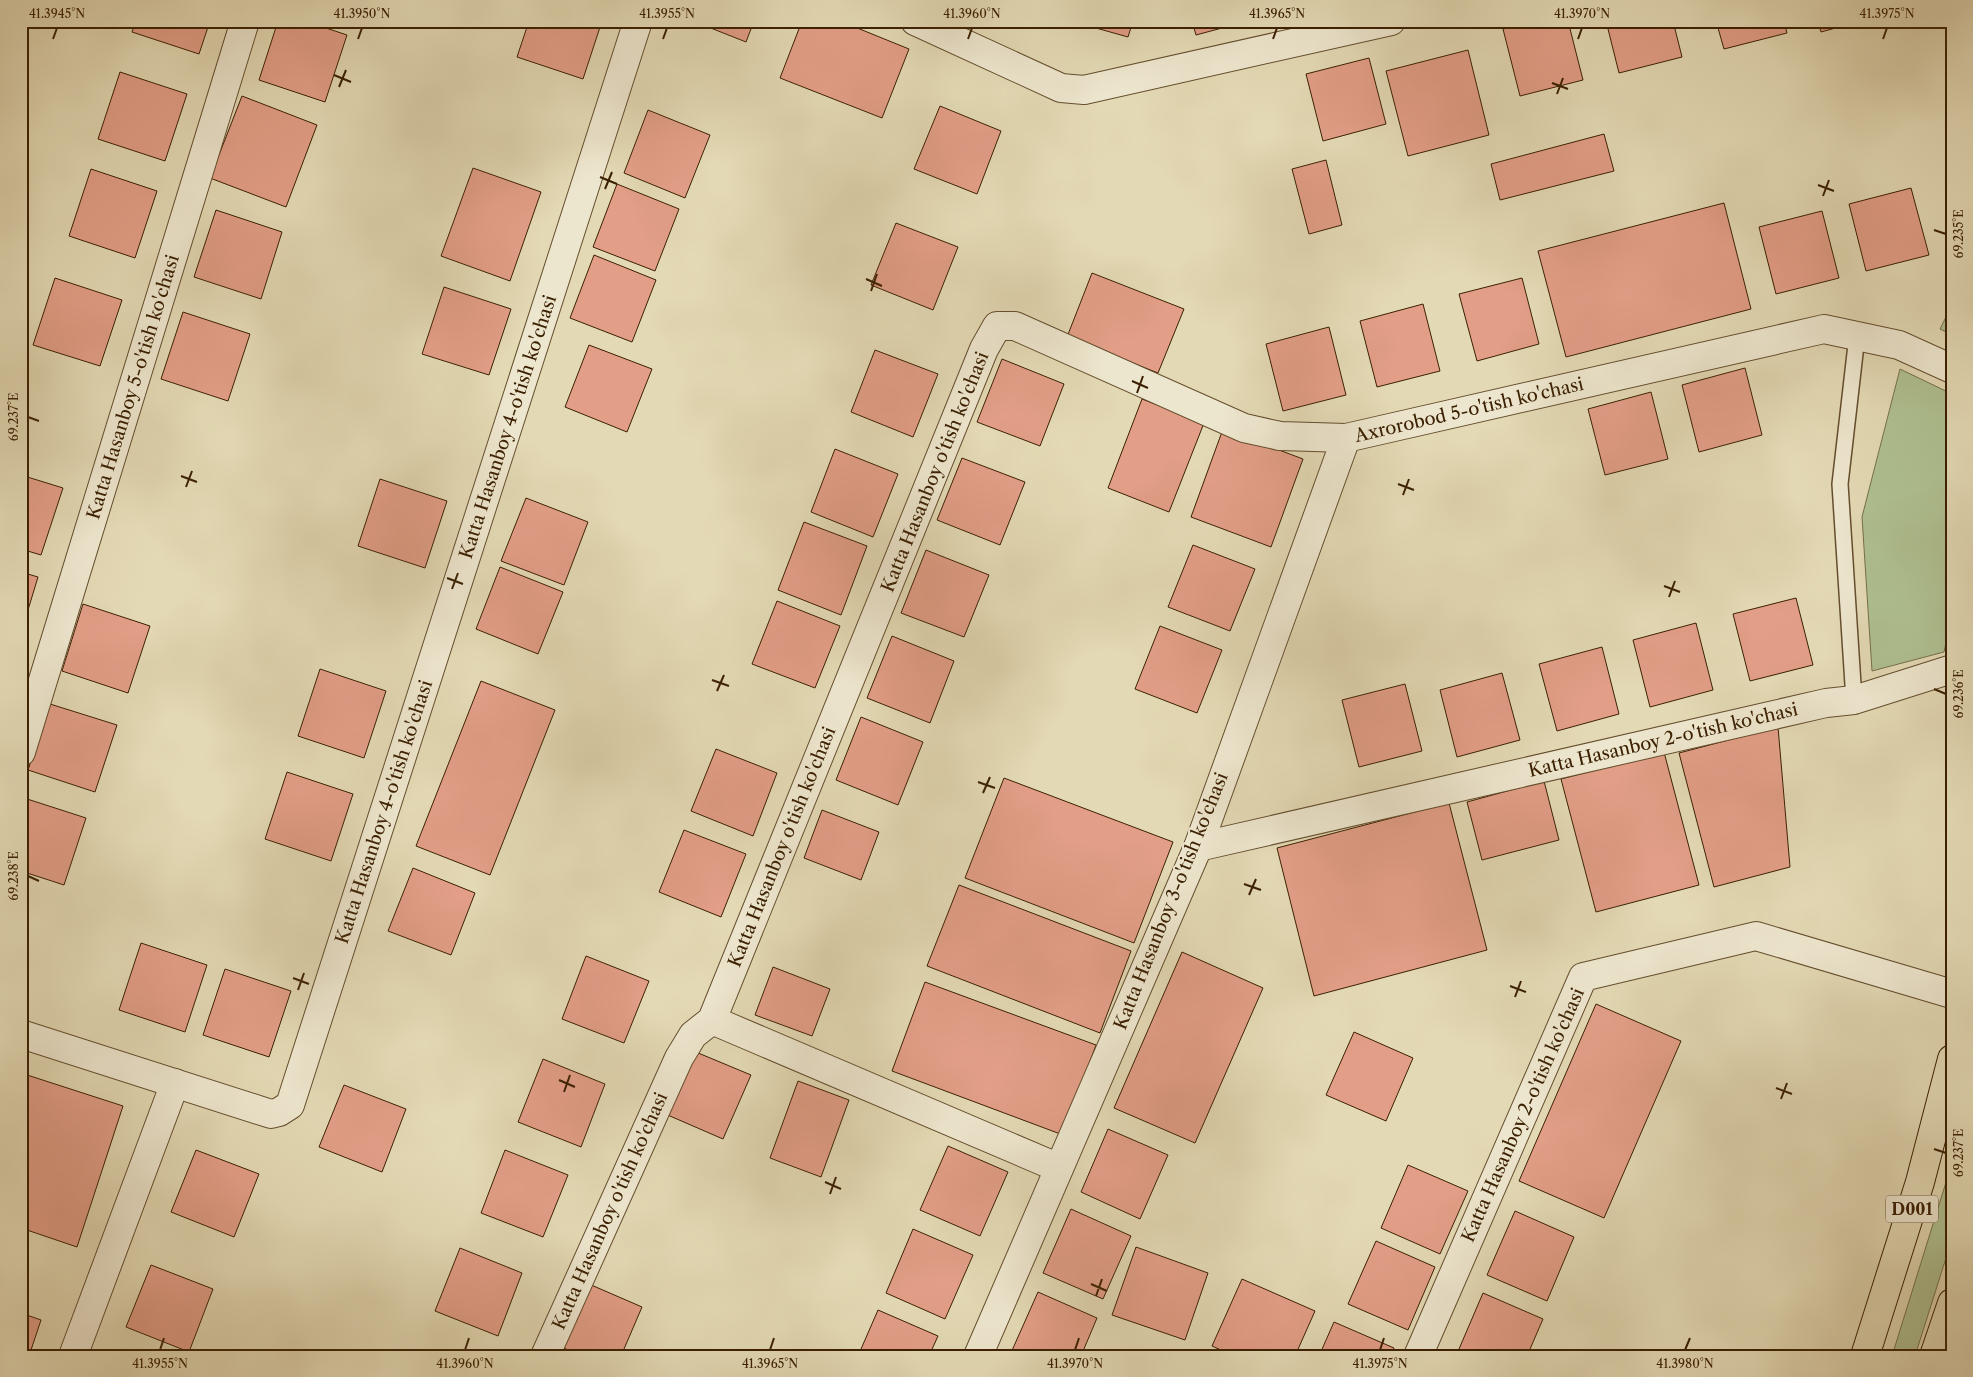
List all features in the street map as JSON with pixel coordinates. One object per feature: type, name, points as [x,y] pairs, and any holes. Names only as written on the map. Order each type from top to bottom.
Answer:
[{"type":"highway","name":"D001","points":[[1864,1356],[1920,1182],[1952,1059]]},
{"type":"highway","points":[[1934,1356],[1952,1303]]},
{"type":"street","name":"Katta Hasanboy 5-o'tish ko'chasi","points":[[21,752],[245,21]]},
{"type":"street","name":"Katta Hasanboy 4-o'tish ko'chasi","points":[[175,1083],[271,1114],[279,1112],[290,1105],[638,21]]},
{"type":"street","points":[[916,21],[1061,88],[1084,90],[1391,21]]},
{"type":"street","name":"Axrorobod 5-o'tish ko'chasi","points":[[997,326],[1015,326],[1244,428],[1280,436],[1346,438],[1824,329],[1899,345],[1952,369]]},
{"type":"street","name":"Katta Hasanboy o'tish ko'chasi","points":[[545,1356],[679,1058],[694,1035],[712,1020],[981,358],[997,326]]},
{"type":"street","name":"Katta Hasanboy 3-o'tish ko'chasi","points":[[978,1356],[1198,847],[1346,438]]},
{"type":"street","name":"Katta Hasanboy 2-o'tish ko'chasi","points":[[1198,847],[1816,705],[1854,700],[1952,669]]},
{"type":"street","name":"Katta Hasanboy 2-o'tish ko'chasi","points":[[1418,1356],[1583,977],[1756,936],[1952,994]]},
{"type":"street","points":[[712,1020],[1059,1168]]},
{"type":"street","points":[[21,1034],[175,1083],[73,1356]]},
{"type":"lane","points":[[1854,700],[1840,484],[1858,336]]},
{"type":"green space","points":[[1952,305],[1952,335],[1940,329]]},
{"type":"green space","points":[[1900,369],[1952,394],[1952,614],[1944,652],[1872,671],[1862,517]]},
{"type":"green space","points":[[1952,1163],[1952,1239],[1915,1356],[1892,1356]]},
{"type":"building","points":[[136,21],[210,21],[199,54],[132,32]]},
{"type":"building","points":[[278,21],[305,21],[347,35],[325,102],[259,80]]},
{"type":"building","points":[[529,21],[602,21],[583,79],[517,57]]},
{"type":"building","points":[[693,21],[754,21],[746,42]]},
{"type":"building","points":[[802,21],[840,21],[909,49],[882,118],[780,78]]},
{"type":"building","points":[[1071,21],[1133,21],[1128,37]]},
{"type":"building","points":[[1192,21],[1248,21],[1196,35]]},
{"type":"building","points":[[1533,21],[1568,21],[1583,80],[1520,96],[1503,29]]},
{"type":"building","points":[[1606,21],[1673,21],[1682,57],[1619,73]]},
{"type":"building","points":[[1716,21],[1784,21],[1787,33],[1724,49]]},
{"type":"building","points":[[1818,21],[1861,21],[1821,32]]},
{"type":"building","points":[[1468,50],[1489,135],[1408,156],[1386,71]]},
{"type":"building","points":[[1369,58],[1386,124],[1323,141],[1306,74]]},
{"type":"building","points":[[120,72],[187,94],[165,161],[98,139]]},
{"type":"building","points":[[242,96],[317,125],[286,207],[210,178]]},
{"type":"building","points":[[940,106],[1001,131],[977,194],[914,169]]},
{"type":"building","points":[[648,110],[710,135],[685,198],[624,173]]},
{"type":"building","points":[[1604,134],[1614,171],[1500,200],[1491,164]]},
{"type":"building","points":[[1326,160],[1342,225],[1309,234],[1292,169]]},
{"type":"building","points":[[473,168],[541,192],[510,281],[441,256]]},
{"type":"building","points":[[91,169],[157,191],[135,258],[69,236]]},
{"type":"building","points":[[617,184],[679,209],[655,271],[593,247]]},
{"type":"building","points":[[1911,188],[1929,255],[1866,271],[1849,204]]},
{"type":"building","points":[[1724,203],[1751,309],[1566,357],[1538,251]]},
{"type":"building","points":[[216,210],[282,232],[261,299],[194,277]]},
{"type":"building","points":[[1822,211],[1839,278],[1776,294],[1759,227]]},
{"type":"building","points":[[896,223],[958,247],[933,310],[871,285]]},
{"type":"building","points":[[594,255],[656,280],[632,342],[570,318]]},
{"type":"building","points":[[1092,273],[1184,309],[1158,373],[1067,337]]},
{"type":"building","points":[[55,278],[122,300],[100,366],[33,345]]},
{"type":"building","points":[[1522,278],[1539,344],[1477,361],[1459,294]]},
{"type":"building","points":[[444,287],[511,309],[489,375],[422,354]]},
{"type":"building","points":[[1423,304],[1440,371],[1377,387],[1360,321]]},
{"type":"building","points":[[183,312],[250,334],[228,401],[161,379]]},
{"type":"building","points":[[1329,327],[1346,395],[1283,411],[1266,344]]},
{"type":"building","points":[[589,345],[652,369],[627,432],[565,407]]},
{"type":"building","points":[[875,350],[938,374],[913,437],[851,412]]},
{"type":"building","points":[[1002,359],[1064,384],[1040,446],[977,422]]},
{"type":"building","points":[[1745,368],[1762,435],[1699,452],[1682,385]]},
{"type":"building","points":[[1651,392],[1668,459],[1605,475],[1588,409]]},
{"type":"building","points":[[1142,399],[1204,423],[1169,512],[1108,488]]},
{"type":"building","points":[[1223,429],[1303,459],[1271,547],[1191,517]]},
{"type":"building","points":[[835,449],[898,474],[873,537],[811,512]]},
{"type":"building","points":[[962,458],[1025,482],[1000,545],[937,520]]},
{"type":"building","points":[[21,475],[63,488],[41,555],[21,549]]},
{"type":"building","points":[[380,479],[447,501],[425,568],[358,546]]},
{"type":"building","points":[[526,498],[588,522],[564,585],[501,561]]},
{"type":"building","points":[[804,522],[867,546],[841,615],[778,590]]},
{"type":"building","points":[[1193,545],[1255,569],[1230,631],[1168,607]]},
{"type":"building","points":[[926,550],[989,575],[964,637],[901,613]]},
{"type":"building","points":[[500,567],[563,592],[538,654],[476,629]]},
{"type":"building","points":[[21,572],[38,577],[21,633]]},
{"type":"building","points":[[1796,598],[1813,665],[1750,681],[1733,614]]},
{"type":"building","points":[[777,601],[840,626],[815,688],[752,664]]},
{"type":"building","points":[[83,604],[150,626],[128,693],[62,671]]},
{"type":"building","points":[[1696,623],[1713,690],[1650,707],[1633,640]]},
{"type":"building","points":[[1160,626],[1222,650],[1197,713],[1135,689]]},
{"type":"building","points":[[892,636],[954,661],[930,723],[867,698]]},
{"type":"building","points":[[1602,647],[1619,714],[1557,731],[1539,664]]},
{"type":"building","points":[[320,669],[386,691],[364,758],[298,736]]},
{"type":"building","points":[[1502,673],[1520,740],[1457,757],[1440,690]]},
{"type":"building","points":[[481,681],[555,710],[490,875],[416,846]]},
{"type":"building","points":[[1405,684],[1422,751],[1359,767],[1342,700]]},
{"type":"building","points":[[50,704],[117,725],[95,792],[28,770]]},
{"type":"building","points":[[861,717],[923,742],[898,805],[836,780]]},
{"type":"building","points":[[1778,727],[1790,867],[1714,887],[1679,753]]},
{"type":"building","points":[[716,749],[777,773],[753,836],[691,811]]},
{"type":"building","points":[[1664,752],[1699,885],[1596,912],[1561,779]]},
{"type":"building","points":[[287,772],[353,794],[331,861],[265,839]]},
{"type":"building","points":[[1004,778],[1173,842],[1134,943],[965,878]]},
{"type":"building","points":[[1544,781],[1559,840],[1482,860],[1467,802]]},
{"type":"building","points":[[21,797],[86,818],[64,885],[21,871]]},
{"type":"building","points":[[1449,803],[1487,950],[1314,996],[1277,848]]},
{"type":"building","points":[[822,810],[879,832],[861,880],[804,858]]},
{"type":"building","points":[[684,830],[746,854],[721,917],[659,892]]},
{"type":"building","points":[[413,868],[475,893],[451,955],[388,931]]},
{"type":"building","points":[[959,885],[1131,951],[1100,1033],[927,966]]},
{"type":"building","points":[[141,943],[207,965],[185,1032],[119,1010]]},
{"type":"building","points":[[1182,952],[1263,988],[1195,1143],[1114,1108]]},
{"type":"building","points":[[586,956],[649,981],[624,1043],[562,1019]]},
{"type":"building","points":[[773,967],[830,989],[812,1036],[755,1015]]},
{"type":"building","points":[[225,969],[291,991],[269,1057],[203,1035]]},
{"type":"building","points":[[925,982],[1096,1045],[1063,1135],[892,1071]]},
{"type":"building","points":[[1596,1004],[1681,1041],[1604,1218],[1519,1181]]},
{"type":"building","points":[[1354,1032],[1413,1058],[1386,1121],[1326,1095]]},
{"type":"building","points":[[691,1050],[751,1075],[723,1139],[663,1113]]},
{"type":"building","points":[[543,1059],[605,1084],[581,1147],[518,1122]]},
{"type":"building","points":[[21,1073],[123,1106],[77,1247],[21,1228]]},
{"type":"building","points":[[798,1081],[849,1100],[821,1177],[770,1158]]},
{"type":"building","points":[[344,1085],[406,1109],[382,1172],[319,1147]]},
{"type":"building","points":[[1108,1129],[1168,1155],[1140,1219],[1081,1192]]},
{"type":"building","points":[[948,1146],[1008,1172],[980,1236],[920,1210]]},
{"type":"building","points":[[196,1150],[259,1174],[234,1237],[171,1212]]},
{"type":"building","points":[[505,1150],[568,1175],[543,1237],[481,1213]]},
{"type":"building","points":[[1408,1165],[1468,1191],[1440,1254],[1381,1228]]},
{"type":"building","points":[[1071,1209],[1131,1236],[1103,1299],[1043,1273]]},
{"type":"building","points":[[1515,1211],[1574,1237],[1547,1301],[1487,1275]]},
{"type":"building","points":[[913,1229],[973,1255],[945,1319],[886,1293]]},
{"type":"building","points":[[1376,1241],[1435,1267],[1408,1330],[1348,1304]]},
{"type":"building","points":[[1136,1247],[1208,1273],[1185,1340],[1112,1315]]},
{"type":"building","points":[[460,1248],[522,1273],[498,1336],[435,1311]]},
{"type":"building","points":[[151,1265],[213,1289],[189,1352],[126,1327]]},
{"type":"building","points":[[1242,1279],[1315,1311],[1295,1356],[1234,1356],[1212,1346]]},
{"type":"building","points":[[582,1281],[642,1307],[621,1356],[581,1356],[555,1344]]},
{"type":"building","points":[[1038,1292],[1097,1318],[1081,1356],[1010,1355]]},
{"type":"building","points":[[1483,1293],[1543,1319],[1527,1356],[1456,1356]]},
{"type":"building","points":[[878,1310],[938,1336],[929,1356],[858,1356]]},
{"type":"building","points":[[21,1313],[41,1320],[29,1356],[21,1356]]},
{"type":"building","points":[[1334,1322],[1394,1348],[1391,1356],[1319,1356]]}]
